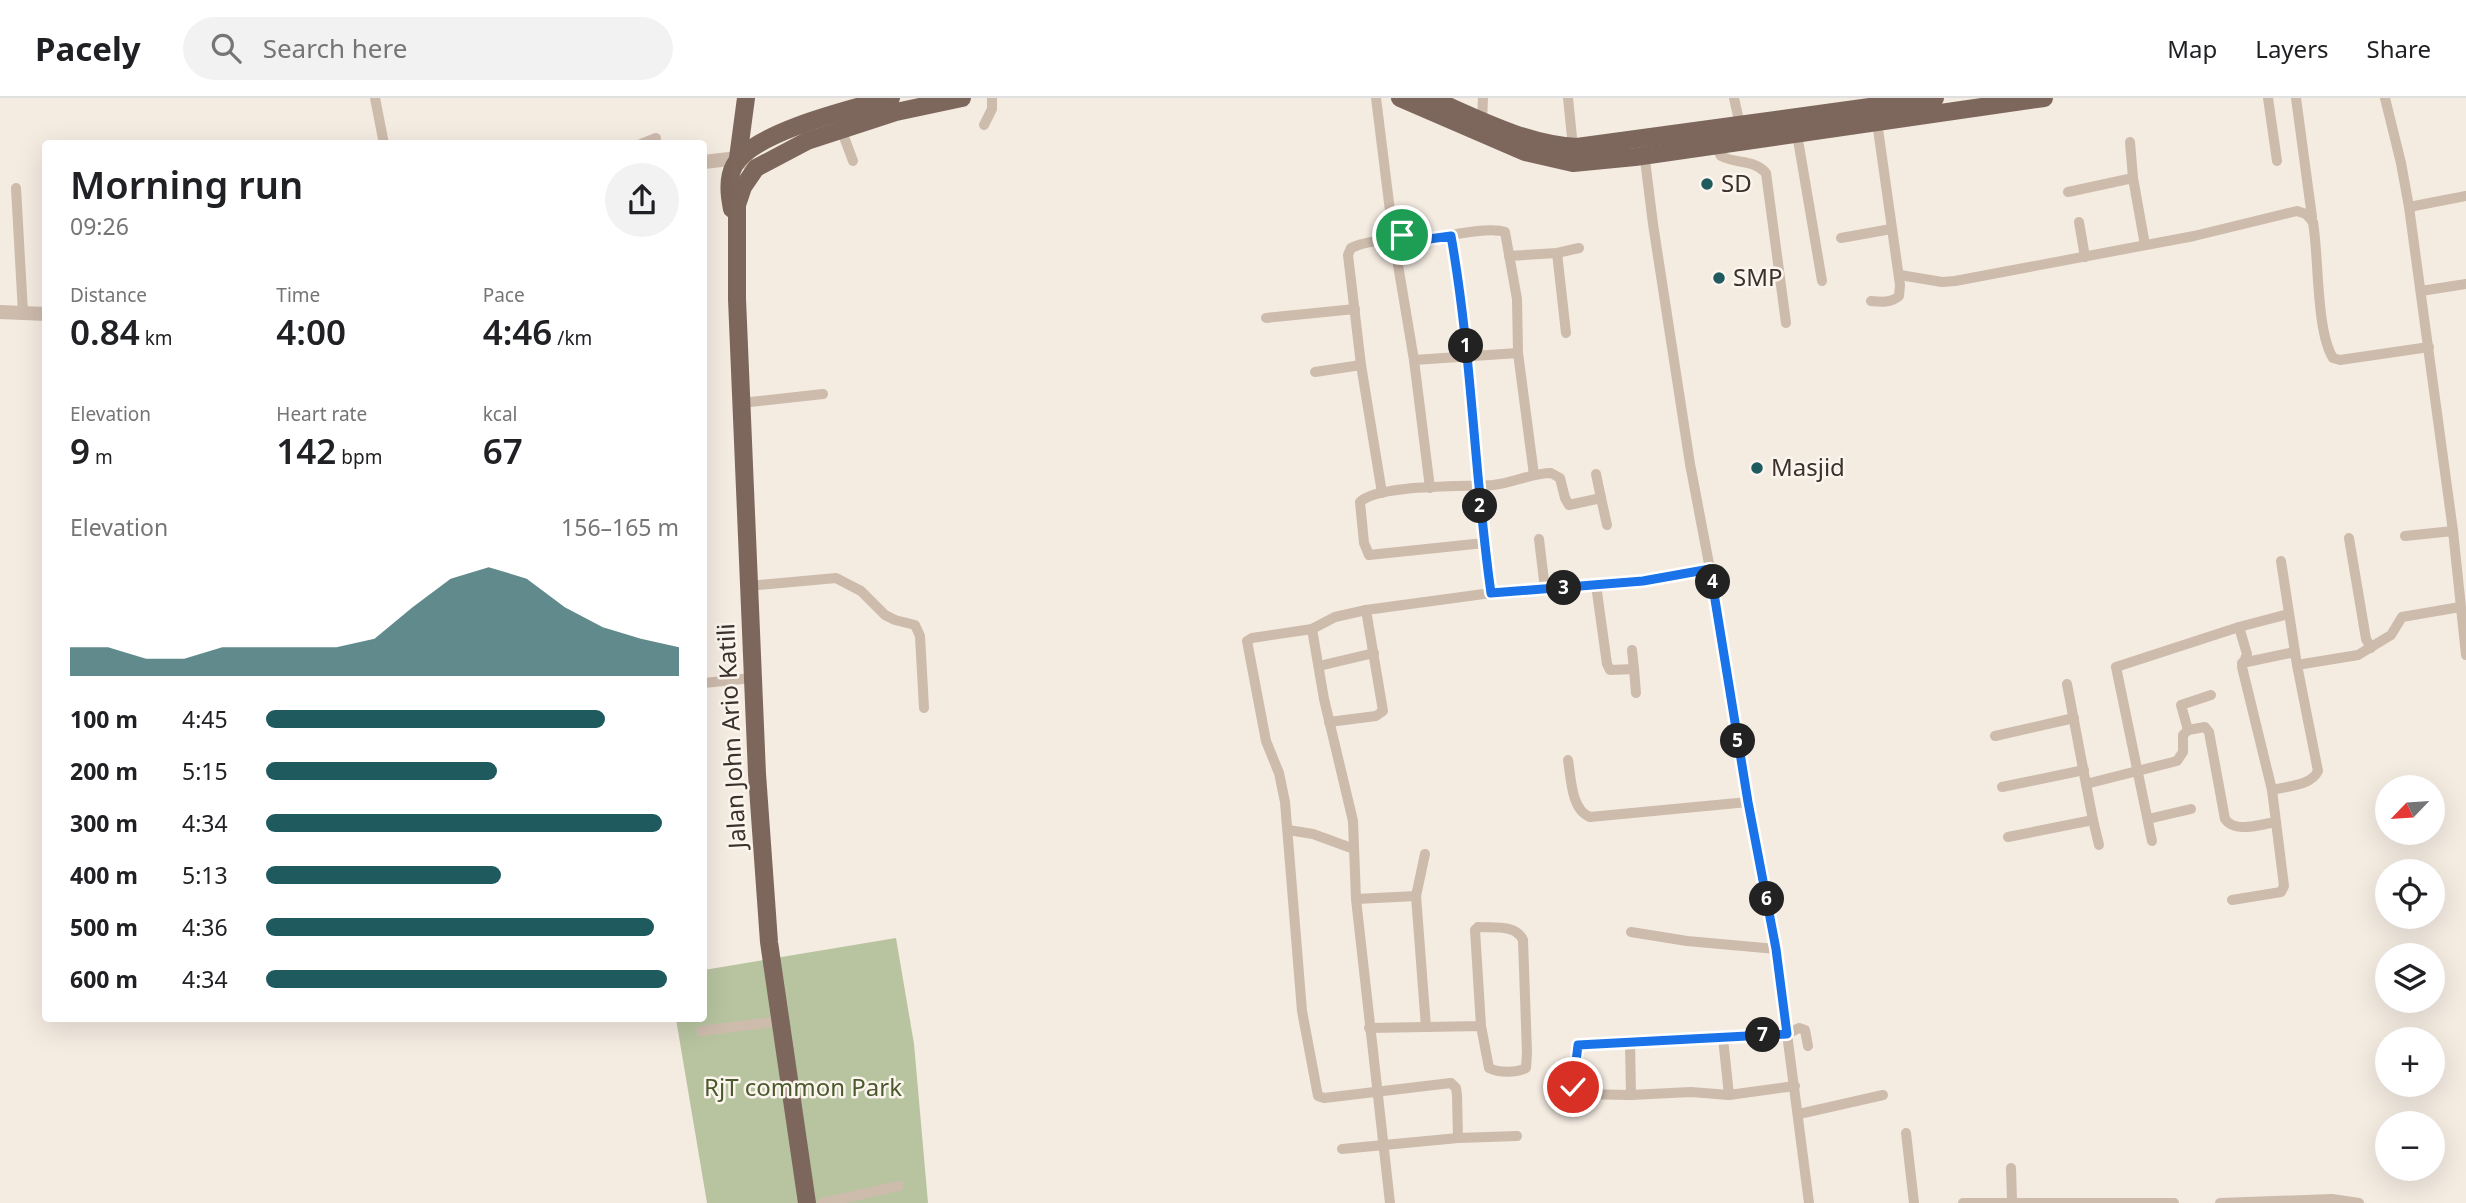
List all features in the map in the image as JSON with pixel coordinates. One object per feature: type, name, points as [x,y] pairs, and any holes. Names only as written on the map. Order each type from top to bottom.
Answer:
[{"type":"main road","name":"Jalan John Ario Katili","points":[[747,98],[739,158],[729,180],[735,222],[752,678],[769,942],[807,1203]]},
{"type":"main road","points":[[739,158],[785,131],[829,115],[891,98]]},
{"type":"main road","points":[[756,168],[807,141],[841,129],[916,107],[962,98]]},
{"type":"main road","points":[[1400,98],[1493,140],[1525,152],[1573,163],[1740,125],[1935,98]]},
{"type":"main road","points":[[1430,98],[1531,140],[1573,147],[1715,145],[2044,98]]},
{"type":"main road","name":"Jalan John Ario Katili","points":[[735,222],[741,192],[756,168]]},
{"type":"street","points":[[375,98],[383,140]]},
{"type":"street","points":[[985,125],[992,109],[992,98]]},
{"type":"street","points":[[1376,98],[1430,488]]},
{"type":"street","points":[[1482,121],[1483,98]]},
{"type":"street","points":[[1568,98],[1573,147]]},
{"type":"street","points":[[1734,98],[1740,125]]},
{"type":"street","points":[[2268,98],[2277,161]]},
{"type":"street","points":[[2297,98],[2328,350],[2333,358],[2340,360],[2429,347]]},
{"type":"street","points":[[2385,98],[2409,206],[2453,531],[2466,655]]},
{"type":"street","points":[[1871,302],[1890,302],[1899,296],[1900,275],[1891,229],[1877,121]]},
{"type":"street","points":[[841,129],[853,161]]},
{"type":"street","points":[[1797,134],[1822,281]]},
{"type":"street","points":[[651,140],[656,138]]},
{"type":"street","points":[[2130,142],[2133,178],[2145,246]]},
{"type":"street","points":[[1715,145],[1721,156],[1749,163],[1766,173],[1786,323]]},
{"type":"street","points":[[1645,147],[1690,464],[1776,949],[1809,1203]]},
{"type":"street","points":[[707,162],[739,158],[756,168]]},
{"type":"street","points":[[2068,192],[2133,178]]},
{"type":"street","points":[[16,188],[23,313]]},
{"type":"street","points":[[2409,206],[2466,196]]},
{"type":"street","points":[[1900,275],[1942,282],[2145,246],[2297,211],[2312,217]]},
{"type":"street","points":[[2079,222],[2085,257]]},
{"type":"street","points":[[1841,238],[1891,229]]},
{"type":"street","points":[[1382,493],[1348,255],[1351,248],[1357,245],[1394,240],[1429,239],[1503,230],[1517,299],[1518,353],[1534,475]]},
{"type":"street","points":[[1451,236],[1468,356],[1484,543],[1491,593]]},
{"type":"street","points":[[1509,256],[1557,253],[1579,248]]},
{"type":"street","points":[[1557,253],[1566,333]]},
{"type":"street","points":[[2421,291],[2466,284]]},
{"type":"street","points":[[1266,318],[1355,309]]},
{"type":"street","points":[[0,312],[42,314]]},
{"type":"street","points":[[1414,360],[1518,353]]},
{"type":"street","points":[[1315,372],[1362,366]]},
{"type":"street","points":[[741,403],[824,394]]},
{"type":"street","points":[[1484,543],[1369,555],[1364,543],[1359,505],[1366,497],[1382,493],[1518,481],[1534,475],[1552,473],[1557,475],[1563,484],[1565,498],[1572,506],[1601,498]]},
{"type":"street","points":[[1596,474],[1607,525]]},
{"type":"street","points":[[2405,537],[2453,531]]},
{"type":"street","points":[[2349,538],[2366,639],[2371,648]]},
{"type":"street","points":[[1539,539],[1545,589]]},
{"type":"street","points":[[2272,790],[2309,781],[2318,771],[2288,614],[2281,561]]},
{"type":"street","points":[[1458,1138],[1457,1095],[1454,1085],[1446,1083],[1324,1098],[1316,1094],[1301,1011],[1288,830],[1279,772],[1266,741],[1248,640],[1312,629],[1335,617],[1366,610],[1491,593],[1662,579],[1710,569]]},
{"type":"street","points":[[748,586],[836,578],[861,591],[885,615],[915,625],[920,636],[924,708]]},
{"type":"street","points":[[1596,585],[1609,668],[1634,669]]},
{"type":"street","points":[[2297,665],[2349,657],[2371,648],[2395,632],[2402,617],[2460,607]]},
{"type":"street","points":[[1329,722],[1376,716],[1383,711],[1366,610]]},
{"type":"street","points":[[2152,841],[2117,665],[2288,614]]},
{"type":"street","points":[[2232,900],[2283,889],[2272,790],[2245,685],[2242,663],[2247,654],[2239,627]]},
{"type":"street","points":[[1312,629],[1329,722],[1353,821],[1356,899],[1390,1203]]},
{"type":"street","points":[[1632,650],[1636,693]]},
{"type":"street","points":[[2242,663],[2295,652]]},
{"type":"street","points":[[1319,666],[1374,653]]},
{"type":"street","points":[[707,684],[752,678]]},
{"type":"street","points":[[2067,684],[2099,845]]},
{"type":"street","points":[[2188,730],[2181,705],[2211,695]]},
{"type":"street","points":[[1995,736],[2074,718]]},
{"type":"street","points":[[2086,784],[2170,764],[2180,758],[2183,735],[2188,730],[2205,727],[2209,732],[2228,824],[2237,828],[2276,821]]},
{"type":"street","points":[[1568,760],[1577,806],[1584,815],[1590,817],[1748,802]]},
{"type":"street","points":[[2002,787],[2084,770]]},
{"type":"street","points":[[2148,819],[2191,809]]},
{"type":"street","points":[[2008,837],[2093,820]]},
{"type":"street","points":[[1288,830],[1313,834],[1354,849]]},
{"type":"street","points":[[1425,854],[1416,896],[1426,1027]]},
{"type":"street","points":[[1356,899],[1416,896]]},
{"type":"street","points":[[1475,929],[1512,929],[1521,934],[1524,940],[1526,1068],[1510,1071],[1489,1068],[1481,1026],[1475,929]]},
{"type":"street","points":[[1631,932],[1687,941],[1776,949]]},
{"type":"street","points":[[701,1031],[780,1021]]},
{"type":"street","points":[[1369,1028],[1481,1026]]},
{"type":"street","points":[[1795,1086],[1729,1095],[1691,1092],[1631,1096],[1582,1095],[1577,1094],[1573,1087],[1576,1046],[1787,1034],[1799,1028],[1805,1030],[1808,1046]]},
{"type":"street","points":[[1723,1038],[1729,1095]]},
{"type":"street","points":[[1630,1043],[1631,1096]]},
{"type":"street","points":[[1799,1114],[1883,1095]]},
{"type":"street","points":[[1906,1133],[1914,1203]]},
{"type":"street","points":[[1342,1149],[1458,1138],[1517,1136]]},
{"type":"street","points":[[2011,1168],[2012,1201]]},
{"type":"street","points":[[822,1203],[898,1186]]},
{"type":"street","points":[[2220,1203],[2320,1199],[2359,1203]]},
{"type":"street","points":[[1963,1203],[2174,1203]]},
{"type":"green space","name":"RjT common Park","points":[[896,938],[914,1044],[928,1203],[707,1203],[677,1022],[707,1022],[707,970]]},
{"type":"place","name":"SD","points":[[1707,184]]},
{"type":"place","name":"SMP","points":[[1719,278]]},
{"type":"place","name":"Masjid","points":[[1757,468]]},
{"type":"route","points":[[1402,235],[1429,239],[1451,236],[1474,408],[1484,543],[1491,593],[1671,578],[1710,569],[1748,802],[1776,949],[1787,1034],[1578,1045],[1573,1087]]}]
